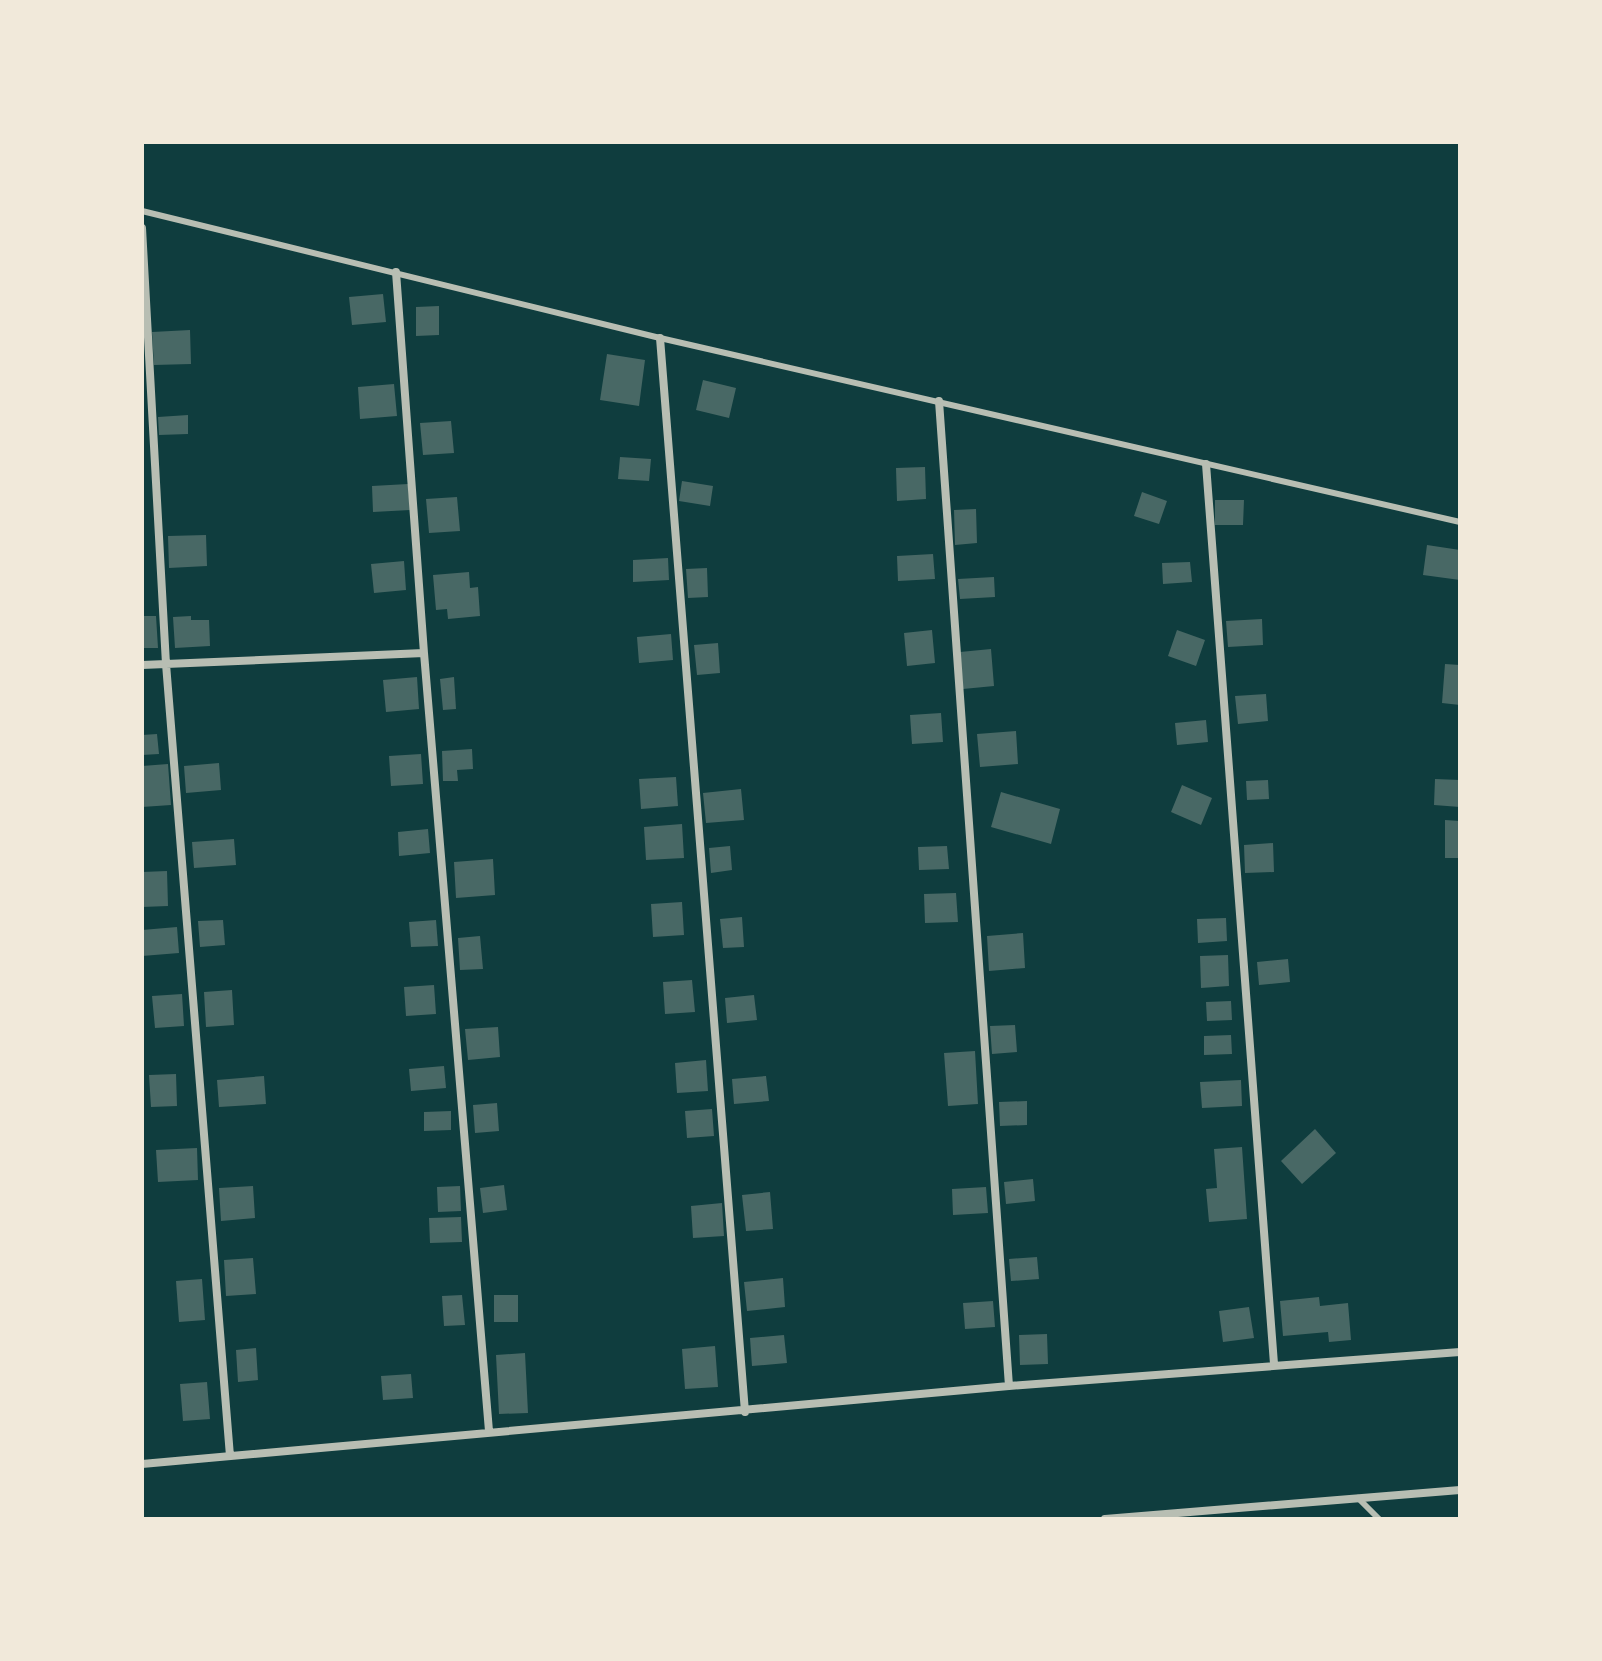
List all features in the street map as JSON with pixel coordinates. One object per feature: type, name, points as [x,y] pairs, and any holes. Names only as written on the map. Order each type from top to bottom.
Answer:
[{"type":"street","points":[[142,228],[166,664],[230,1456]]},
{"type":"street","points":[[396,272],[424,653],[489,1431]]},
{"type":"street","points":[[660,338],[745,1412]]},
{"type":"street","points":[[939,401],[1009,1386]]},
{"type":"street","points":[[1206,464],[1274,1364]]},
{"type":"street","points":[[142,665],[424,653]]},
{"type":"street","points":[[142,1464],[1009,1386],[1460,1352]]},
{"type":"street","points":[[1105,1519],[1460,1490]]},
{"type":"lane","points":[[142,211],[660,338],[1460,522]]},
{"type":"lane","points":[[1358,1498],[1379,1519]]},
{"type":"building","points":[[383,294],[386,322],[352,325],[349,297]]},
{"type":"building","points":[[439,306],[439,335],[416,336],[416,307]]},
{"type":"building","points":[[190,330],[191,364],[154,365],[152,332]]},
{"type":"building","points":[[607,354],[645,360],[639,406],[600,400]]},
{"type":"building","points":[[703,380],[736,388],[729,418],[696,410]]},
{"type":"building","points":[[394,384],[397,416],[360,419],[358,387]]},
{"type":"building","points":[[188,415],[188,434],[159,435],[158,417]]},
{"type":"building","points":[[451,421],[454,453],[423,455],[420,423]]},
{"type":"building","points":[[620,457],[651,459],[649,481],[618,479]]},
{"type":"building","points":[[925,467],[926,499],[897,501],[896,468]]},
{"type":"building","points":[[682,481],[713,486],[710,506],[679,501]]},
{"type":"building","points":[[408,484],[410,510],[373,512],[372,486]]},
{"type":"building","points":[[1142,492],[1167,501],[1159,524],[1134,516]]},
{"type":"building","points":[[457,497],[460,531],[429,533],[426,499]]},
{"type":"building","points":[[1215,500],[1244,500],[1243,525],[1215,525]]},
{"type":"building","points":[[976,509],[977,543],[955,545],[954,510]]},
{"type":"building","points":[[206,535],[207,566],[169,568],[168,536]]},
{"type":"building","points":[[1427,545],[1460,550],[1460,580],[1423,575]]},
{"type":"building","points":[[933,554],[935,579],[898,581],[897,556]]},
{"type":"building","points":[[668,558],[669,580],[633,582],[633,560]]},
{"type":"building","points":[[404,561],[406,590],[374,593],[371,564]]},
{"type":"building","points":[[1190,562],[1192,582],[1163,584],[1162,563]]},
{"type":"building","points":[[707,568],[708,597],[688,598],[686,569]]},
{"type":"building","points":[[469,572],[470,588],[478,587],[480,616],[448,619],[447,609],[436,610],[433,575]]},
{"type":"building","points":[[994,577],[995,597],[960,599],[958,579]]},
{"type":"building","points":[[142,616],[156,616],[158,648],[142,648]]},
{"type":"building","points":[[191,616],[191,620],[209,620],[210,646],[175,648],[173,617]]},
{"type":"building","points":[[1262,619],[1263,645],[1228,647],[1226,621]]},
{"type":"building","points":[[932,630],[935,663],[907,666],[904,633]]},
{"type":"building","points":[[1177,630],[1205,640],[1196,666],[1168,656]]},
{"type":"building","points":[[671,634],[673,660],[639,663],[637,637]]},
{"type":"building","points":[[718,643],[720,673],[697,675],[694,645]]},
{"type":"building","points":[[991,649],[994,686],[963,689],[960,652]]},
{"type":"building","points":[[1445,664],[1460,665],[1460,705],[1442,703]]},
{"type":"building","points":[[417,677],[419,709],[386,712],[383,680]]},
{"type":"building","points":[[454,677],[456,709],[443,710],[440,679]]},
{"type":"building","points":[[1266,694],[1268,721],[1238,724],[1235,696]]},
{"type":"building","points":[[941,713],[943,742],[912,744],[910,715]]},
{"type":"building","points":[[1206,720],[1208,742],[1177,745],[1175,723]]},
{"type":"building","points":[[1016,731],[1018,764],[980,767],[977,734]]},
{"type":"building","points":[[157,734],[159,754],[142,755],[142,735]]},
{"type":"building","points":[[472,749],[473,769],[457,770],[458,781],[443,781],[442,751]]},
{"type":"building","points":[[421,754],[423,784],[391,786],[389,756]]},
{"type":"building","points":[[219,763],[221,790],[186,793],[184,766]]},
{"type":"building","points":[[168,764],[171,805],[142,807],[142,766]]},
{"type":"building","points":[[676,777],[678,806],[641,809],[639,779]]},
{"type":"building","points":[[1435,779],[1460,780],[1460,807],[1434,805]]},
{"type":"building","points":[[1268,780],[1269,799],[1247,800],[1246,781]]},
{"type":"building","points":[[1182,785],[1212,798],[1201,825],[1171,812]]},
{"type":"building","points":[[741,789],[744,820],[706,823],[703,793]]},
{"type":"building","points":[[1001,792],[1060,809],[1051,844],[991,827]]},
{"type":"building","points":[[1445,820],[1460,821],[1460,858],[1445,858]]},
{"type":"building","points":[[682,824],[684,858],[646,860],[644,827]]},
{"type":"building","points":[[428,829],[430,853],[399,856],[398,832]]},
{"type":"building","points":[[234,839],[236,865],[194,868],[192,842]]},
{"type":"building","points":[[1273,843],[1274,872],[1245,873],[1244,845]]},
{"type":"building","points":[[730,846],[732,870],[711,873],[709,848]]},
{"type":"building","points":[[947,846],[949,869],[919,870],[918,847]]},
{"type":"building","points":[[493,859],[495,895],[456,898],[454,862]]},
{"type":"building","points":[[167,871],[168,906],[142,907],[142,872]]},
{"type":"building","points":[[956,893],[958,922],[925,923],[924,894]]},
{"type":"building","points":[[682,902],[684,935],[653,937],[651,904]]},
{"type":"building","points":[[742,917],[744,947],[723,948],[720,919]]},
{"type":"building","points":[[1226,918],[1227,941],[1198,943],[1197,919]]},
{"type":"building","points":[[223,920],[225,945],[200,947],[198,921]]},
{"type":"building","points":[[436,920],[438,946],[411,947],[409,922]]},
{"type":"building","points":[[177,927],[179,953],[142,956],[142,930]]},
{"type":"building","points":[[1023,933],[1025,968],[989,971],[987,936]]},
{"type":"building","points":[[480,936],[483,969],[460,970],[458,938]]},
{"type":"building","points":[[1228,955],[1229,986],[1201,988],[1200,956]]},
{"type":"building","points":[[1288,959],[1290,982],[1259,985],[1257,962]]},
{"type":"building","points":[[692,980],[695,1012],[665,1014],[663,982]]},
{"type":"building","points":[[434,985],[436,1014],[406,1016],[404,987]]},
{"type":"building","points":[[232,990],[234,1025],[206,1027],[204,992]]},
{"type":"building","points":[[182,994],[184,1026],[155,1028],[152,996]]},
{"type":"building","points":[[754,995],[757,1020],[727,1023],[725,998]]},
{"type":"building","points":[[1231,1001],[1232,1020],[1207,1021],[1206,1002]]},
{"type":"building","points":[[1015,1025],[1017,1052],[992,1054],[990,1026]]},
{"type":"building","points":[[498,1027],[500,1057],[468,1060],[465,1029]]},
{"type":"building","points":[[1231,1035],[1232,1054],[1204,1055],[1204,1036]]},
{"type":"building","points":[[975,1051],[978,1104],[948,1106],[944,1053]]},
{"type":"building","points":[[706,1060],[708,1091],[677,1093],[675,1063]]},
{"type":"building","points":[[444,1066],[446,1088],[411,1091],[409,1069]]},
{"type":"building","points":[[176,1074],[177,1106],[151,1107],[149,1075]]},
{"type":"building","points":[[264,1076],[266,1104],[219,1107],[217,1080]]},
{"type":"building","points":[[766,1076],[769,1101],[734,1104],[732,1079]]},
{"type":"building","points":[[1241,1080],[1242,1106],[1202,1108],[1200,1082]]},
{"type":"building","points":[[1027,1101],[1027,1125],[1000,1126],[999,1102]]},
{"type":"building","points":[[497,1103],[499,1131],[475,1133],[473,1105]]},
{"type":"building","points":[[712,1109],[714,1136],[687,1138],[685,1111]]},
{"type":"building","points":[[451,1111],[451,1130],[424,1131],[424,1112]]},
{"type":"building","points":[[1315,1129],[1336,1153],[1302,1184],[1281,1161]]},
{"type":"building","points":[[1242,1147],[1247,1219],[1209,1222],[1206,1189],[1217,1188],[1214,1149]]},
{"type":"building","points":[[197,1148],[198,1180],[158,1182],[156,1150]]},
{"type":"building","points":[[1033,1179],[1035,1201],[1006,1204],[1004,1182]]},
{"type":"building","points":[[504,1185],[507,1210],[483,1213],[480,1188]]},
{"type":"building","points":[[253,1186],[255,1218],[221,1221],[219,1188]]},
{"type":"building","points":[[460,1186],[461,1211],[438,1212],[437,1187]]},
{"type":"building","points":[[986,1187],[988,1213],[953,1215],[952,1189]]},
{"type":"building","points":[[770,1192],[773,1229],[746,1231],[742,1195]]},
{"type":"building","points":[[722,1203],[724,1236],[693,1238],[691,1206]]},
{"type":"building","points":[[461,1217],[462,1242],[430,1243],[429,1218]]},
{"type":"building","points":[[1037,1257],[1039,1279],[1011,1281],[1009,1259]]},
{"type":"building","points":[[253,1258],[256,1294],[226,1296],[224,1260]]},
{"type":"building","points":[[783,1278],[785,1307],[747,1311],[744,1282]]},
{"type":"building","points":[[202,1279],[205,1320],[179,1322],[176,1281]]},
{"type":"building","points":[[462,1295],[465,1325],[444,1326],[442,1296]]},
{"type":"building","points":[[494,1295],[518,1295],[518,1322],[494,1322]]},
{"type":"building","points":[[1319,1297],[1320,1306],[1348,1303],[1351,1340],[1329,1342],[1328,1332],[1283,1336],[1280,1301]]},
{"type":"building","points":[[993,1301],[995,1327],[965,1329],[963,1303]]},
{"type":"building","points":[[1249,1307],[1254,1338],[1223,1342],[1219,1311]]},
{"type":"building","points":[[1047,1334],[1048,1364],[1020,1365],[1019,1335]]},
{"type":"building","points":[[784,1335],[787,1363],[752,1366],[750,1338]]},
{"type":"building","points":[[715,1346],[718,1387],[685,1389],[682,1349]]},
{"type":"building","points":[[256,1348],[258,1380],[238,1382],[236,1350]]},
{"type":"building","points":[[525,1353],[528,1413],[499,1414],[496,1355]]},
{"type":"building","points":[[411,1374],[413,1398],[383,1400],[381,1376]]},
{"type":"building","points":[[207,1382],[210,1419],[183,1421],[180,1384]]}]
